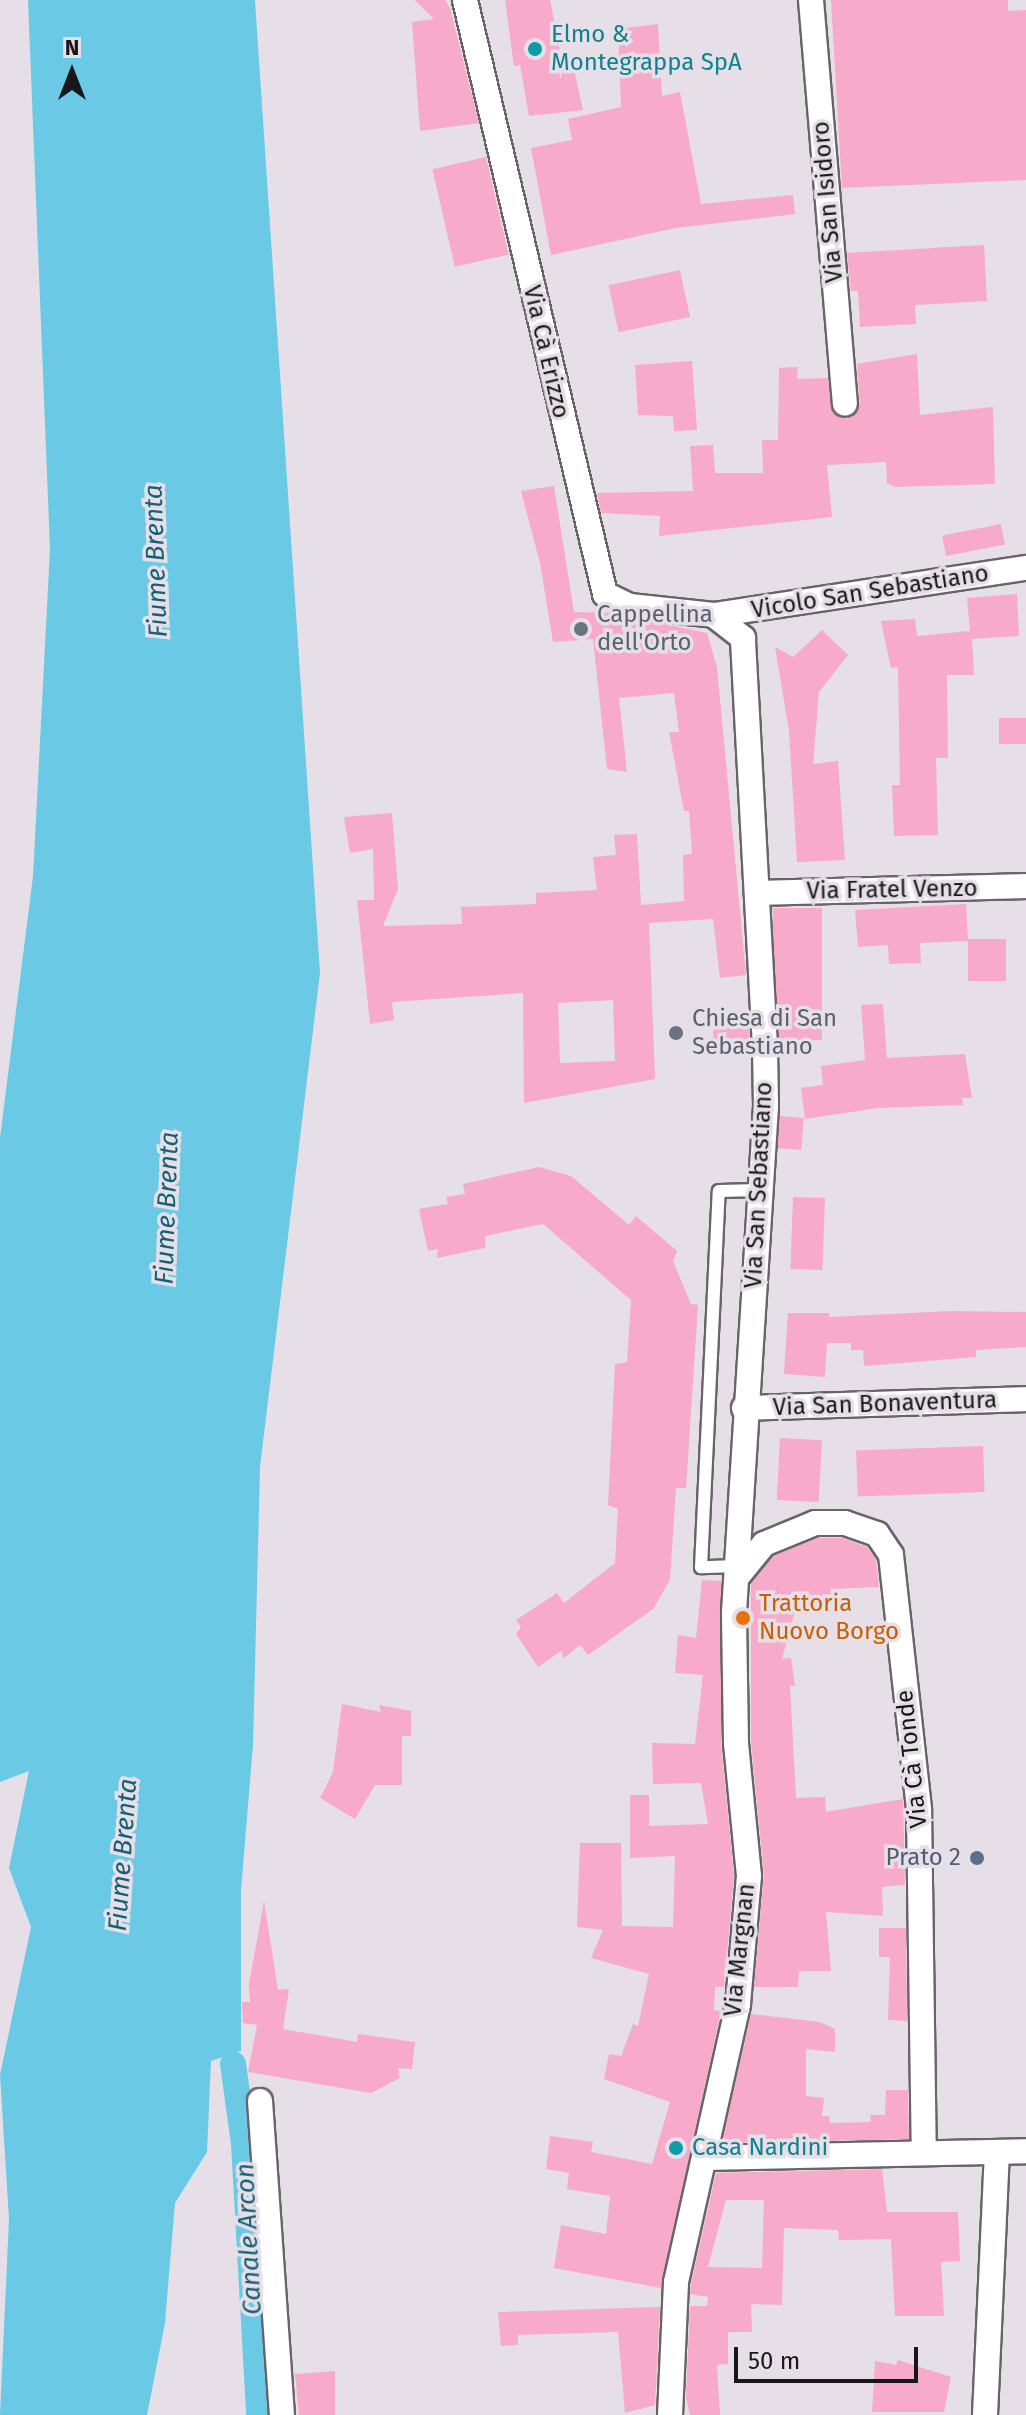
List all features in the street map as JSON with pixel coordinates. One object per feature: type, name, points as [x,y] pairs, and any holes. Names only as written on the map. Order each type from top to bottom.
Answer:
[{"type":"street","name":"Via Cà Erizzo","points":[[465,0],[605,594],[630,606],[714,615]]},
{"type":"street","name":"Via San Isidoro","points":[[811,0],[845,404]]},
{"type":"street","name":"Vicolo San Sebastiano","points":[[714,615],[1026,568]]},
{"type":"street","name":"Via San Sebastiano","points":[[714,615],[743,638],[766,1106],[744,1408],[737,1571]]},
{"type":"street","name":"Via Fratel Venzo","points":[[757,893],[1026,886]]},
{"type":"street","name":"Via San Bonaventura","points":[[744,1408],[1026,1399]]},
{"type":"street","name":"Via Cà Tonde","points":[[737,1571],[764,1544],[815,1523],[845,1523],[877,1534],[891,1555],[919,1809],[924,2150]]},
{"type":"street","name":"Via Margnan","points":[[670,2415],[676,2282],[738,2004],[746,1938],[749,1876],[733,1679],[737,1571]]},
{"type":"street","points":[[260,2101],[282,2415]]},
{"type":"street","points":[[704,2158],[924,2150],[1026,2151]]},
{"type":"street","points":[[985,2415],[997,2153]]},
{"type":"lane","points":[[737,1571],[701,1567],[719,1191],[759,1190]]},
{"type":"water","name":"Fiume Brenta","points":[[28,0],[255,0],[320,973],[260,1467],[253,1745],[241,1890],[241,2051],[211,2061],[207,2152],[175,2203],[165,2323],[147,2415],[0,2415],[9,2219],[0,2075],[31,1927],[9,1868],[29,1771],[0,1782],[0,1138],[33,876],[50,549]]},
{"type":"building","points":[[415,0],[445,0],[450,8],[479,123],[420,131],[412,22],[434,19]]},
{"type":"building","name":"Elmo & Montegrappa SpA","points":[[505,0],[550,0],[564,71],[574,69],[583,110],[529,116],[520,65],[514,66]]},
{"type":"building","points":[[831,0],[1008,0],[1008,11],[1026,10],[1026,180],[842,188]]},
{"type":"building","points":[[658,24],[662,96],[680,92],[701,204],[793,195],[795,214],[676,228],[551,255],[531,148],[572,140],[568,119],[621,107],[618,29]]},
{"type":"building","points":[[486,157],[508,254],[455,267],[432,169]]},
{"type":"building","points":[[984,245],[987,301],[915,305],[916,324],[860,327],[858,291],[851,291],[847,253]]},
{"type":"building","points":[[680,270],[690,317],[619,332],[609,285]]},
{"type":"building","points":[[917,354],[920,415],[993,407],[995,484],[895,487],[887,483],[886,462],[827,465],[832,517],[659,536],[660,516],[601,513],[597,493],[693,491],[690,446],[713,445],[715,473],[763,473],[762,440],[778,440],[779,368],[798,367],[797,379],[828,378],[832,412],[847,419],[860,404],[857,364]]},
{"type":"building","points":[[692,361],[697,430],[674,431],[673,416],[638,415],[635,365]]},
{"type":"building","points":[[554,486],[574,612],[611,613],[707,633],[717,667],[746,975],[720,978],[713,919],[649,923],[655,1079],[524,1103],[523,993],[392,1002],[394,1020],[370,1024],[357,900],[374,900],[373,849],[350,853],[344,817],[392,813],[398,889],[383,926],[462,924],[461,907],[536,904],[536,893],[597,890],[593,857],[616,855],[614,835],[637,834],[641,905],[684,901],[683,855],[692,854],[689,811],[684,811],[669,732],[679,732],[674,693],[619,698],[627,772],[607,769],[593,639],[553,642],[540,563],[521,491]],"holes":[[[613,1000],[615,1061],[560,1063],[558,1003]]]},
{"type":"building","points":[[1001,524],[1005,545],[946,556],[942,535]]},
{"type":"building","points":[[1017,594],[1019,636],[972,639],[974,675],[947,675],[948,758],[936,758],[938,835],[894,836],[892,785],[900,785],[898,667],[891,668],[881,621],[915,619],[917,636],[970,631],[967,598]]},
{"type":"building","points":[[822,630],[848,655],[819,692],[813,764],[838,761],[845,860],[797,862],[789,731],[775,647],[793,657]]},
{"type":"building","points":[[999,718],[1026,718],[1026,744],[999,744]]},
{"type":"building","points":[[966,904],[968,941],[920,943],[921,963],[889,964],[888,945],[858,947],[855,910]]},
{"type":"building","points":[[773,908],[822,908],[822,1040],[773,1040]]},
{"type":"building","points":[[968,939],[1006,939],[1006,981],[968,981]]},
{"type":"building","points":[[883,1004],[887,1058],[965,1054],[972,1098],[962,1098],[963,1105],[878,1108],[805,1119],[801,1088],[823,1085],[821,1066],[865,1060],[861,1005]]},
{"type":"building","points":[[749,1024],[750,1048],[714,1049],[713,1025]]},
{"type":"building","points":[[780,1116],[804,1118],[801,1150],[777,1148]]},
{"type":"building","points":[[539,1167],[571,1176],[629,1225],[636,1216],[677,1251],[673,1261],[691,1304],[698,1305],[686,1488],[676,1488],[670,1580],[653,1609],[588,1655],[580,1645],[564,1658],[561,1651],[538,1667],[516,1634],[521,1627],[516,1620],[557,1593],[564,1603],[615,1563],[618,1509],[608,1505],[615,1364],[627,1362],[631,1300],[543,1224],[485,1236],[485,1248],[437,1258],[438,1249],[428,1251],[419,1209],[448,1204],[446,1197],[465,1194],[463,1184]]},
{"type":"building","points":[[793,1197],[825,1198],[822,1270],[790,1269]]},
{"type":"building","points":[[952,1311],[1026,1312],[1026,1347],[976,1350],[976,1357],[864,1366],[863,1350],[851,1350],[851,1343],[827,1343],[825,1377],[784,1374],[788,1313],[829,1313],[829,1317]]},
{"type":"building","points":[[780,1438],[822,1440],[819,1502],[777,1500]]},
{"type":"building","points":[[983,1446],[985,1492],[858,1496],[856,1450]]},
{"type":"building","points":[[818,1538],[842,1538],[867,1547],[876,1560],[879,1587],[831,1589],[829,1613],[794,1614],[782,1659],[791,1658],[795,1686],[790,1686],[796,1798],[825,1797],[826,1812],[903,1799],[905,1885],[882,1887],[883,1916],[826,1912],[831,1971],[799,1971],[798,1987],[754,1987],[764,1875],[751,1742],[751,1584],[773,1556]]},
{"type":"building","points":[[702,1580],[721,1581],[721,1743],[734,1876],[724,1987],[715,1987],[714,2010],[721,2011],[661,2288],[554,2268],[561,2225],[606,2234],[610,2196],[567,2189],[569,2173],[546,2169],[550,2136],[593,2142],[591,2152],[652,2164],[670,2102],[604,2079],[609,2054],[621,2056],[633,2024],[638,2026],[649,1974],[591,1958],[603,1930],[577,1927],[580,1843],[621,1843],[622,1926],[673,1927],[675,1856],[630,1858],[630,1795],[649,1795],[649,1826],[708,1824],[701,1783],[653,1784],[652,1743],[695,1744],[703,1675],[675,1673],[678,1635],[696,1638]]},
{"type":"building","points":[[342,1704],[381,1712],[379,1705],[411,1711],[411,1736],[402,1736],[402,1785],[375,1785],[355,1819],[320,1798],[333,1772]]},
{"type":"building","points":[[264,1901],[278,1990],[289,1989],[283,2029],[357,2042],[358,2034],[415,2042],[412,2069],[398,2068],[400,2078],[371,2093],[248,2072],[257,2025],[243,2023],[242,2002],[250,2002],[249,1984]]},
{"type":"building","points":[[879,1928],[906,1928],[907,2021],[888,2020],[890,1957],[879,1957]]},
{"type":"building","points":[[751,2014],[820,2022],[835,2029],[835,2052],[806,2049],[806,2096],[824,2098],[822,2116],[829,2116],[830,2123],[871,2122],[870,2115],[885,2115],[886,2090],[908,2090],[909,2139],[722,2143]]},
{"type":"building","points":[[882,2169],[887,2212],[958,2212],[960,2261],[941,2262],[944,2316],[895,2316],[891,2239],[839,2240],[838,2230],[784,2228],[782,2305],[751,2304],[752,2332],[728,2332],[728,2364],[717,2365],[720,2415],[690,2415],[686,2397],[690,2306],[707,2306],[708,2297],[690,2294],[691,2284],[716,2173]],"holes":[[[726,2200],[764,2200],[762,2268],[708,2267]]]},
{"type":"building","points":[[660,2307],[655,2405],[625,2413],[618,2332],[518,2335],[518,2345],[501,2346],[498,2312]]},
{"type":"building","points":[[898,2360],[951,2377],[944,2412],[872,2412],[875,2361],[896,2365]]},
{"type":"building","points":[[335,2371],[335,2415],[299,2415],[295,2374]]},
{"type":"waterway","name":"Canale Arcon","points":[[233,2064],[244,2143],[259,2415]]},
{"type":"place","name":"Elmo & Montegrappa SpA","points":[[535,49]]},
{"type":"place","name":"Cappellina dell'Orto","points":[[581,629]]},
{"type":"place","name":"Chiesa di San Sebastiano","points":[[676,1033]]},
{"type":"place","name":"Trattoria Nuovo Borgo","points":[[743,1618]]},
{"type":"place","name":"Prato 2","points":[[977,1858]]},
{"type":"place","name":"Casa Nardini","points":[[676,2148]]}]
